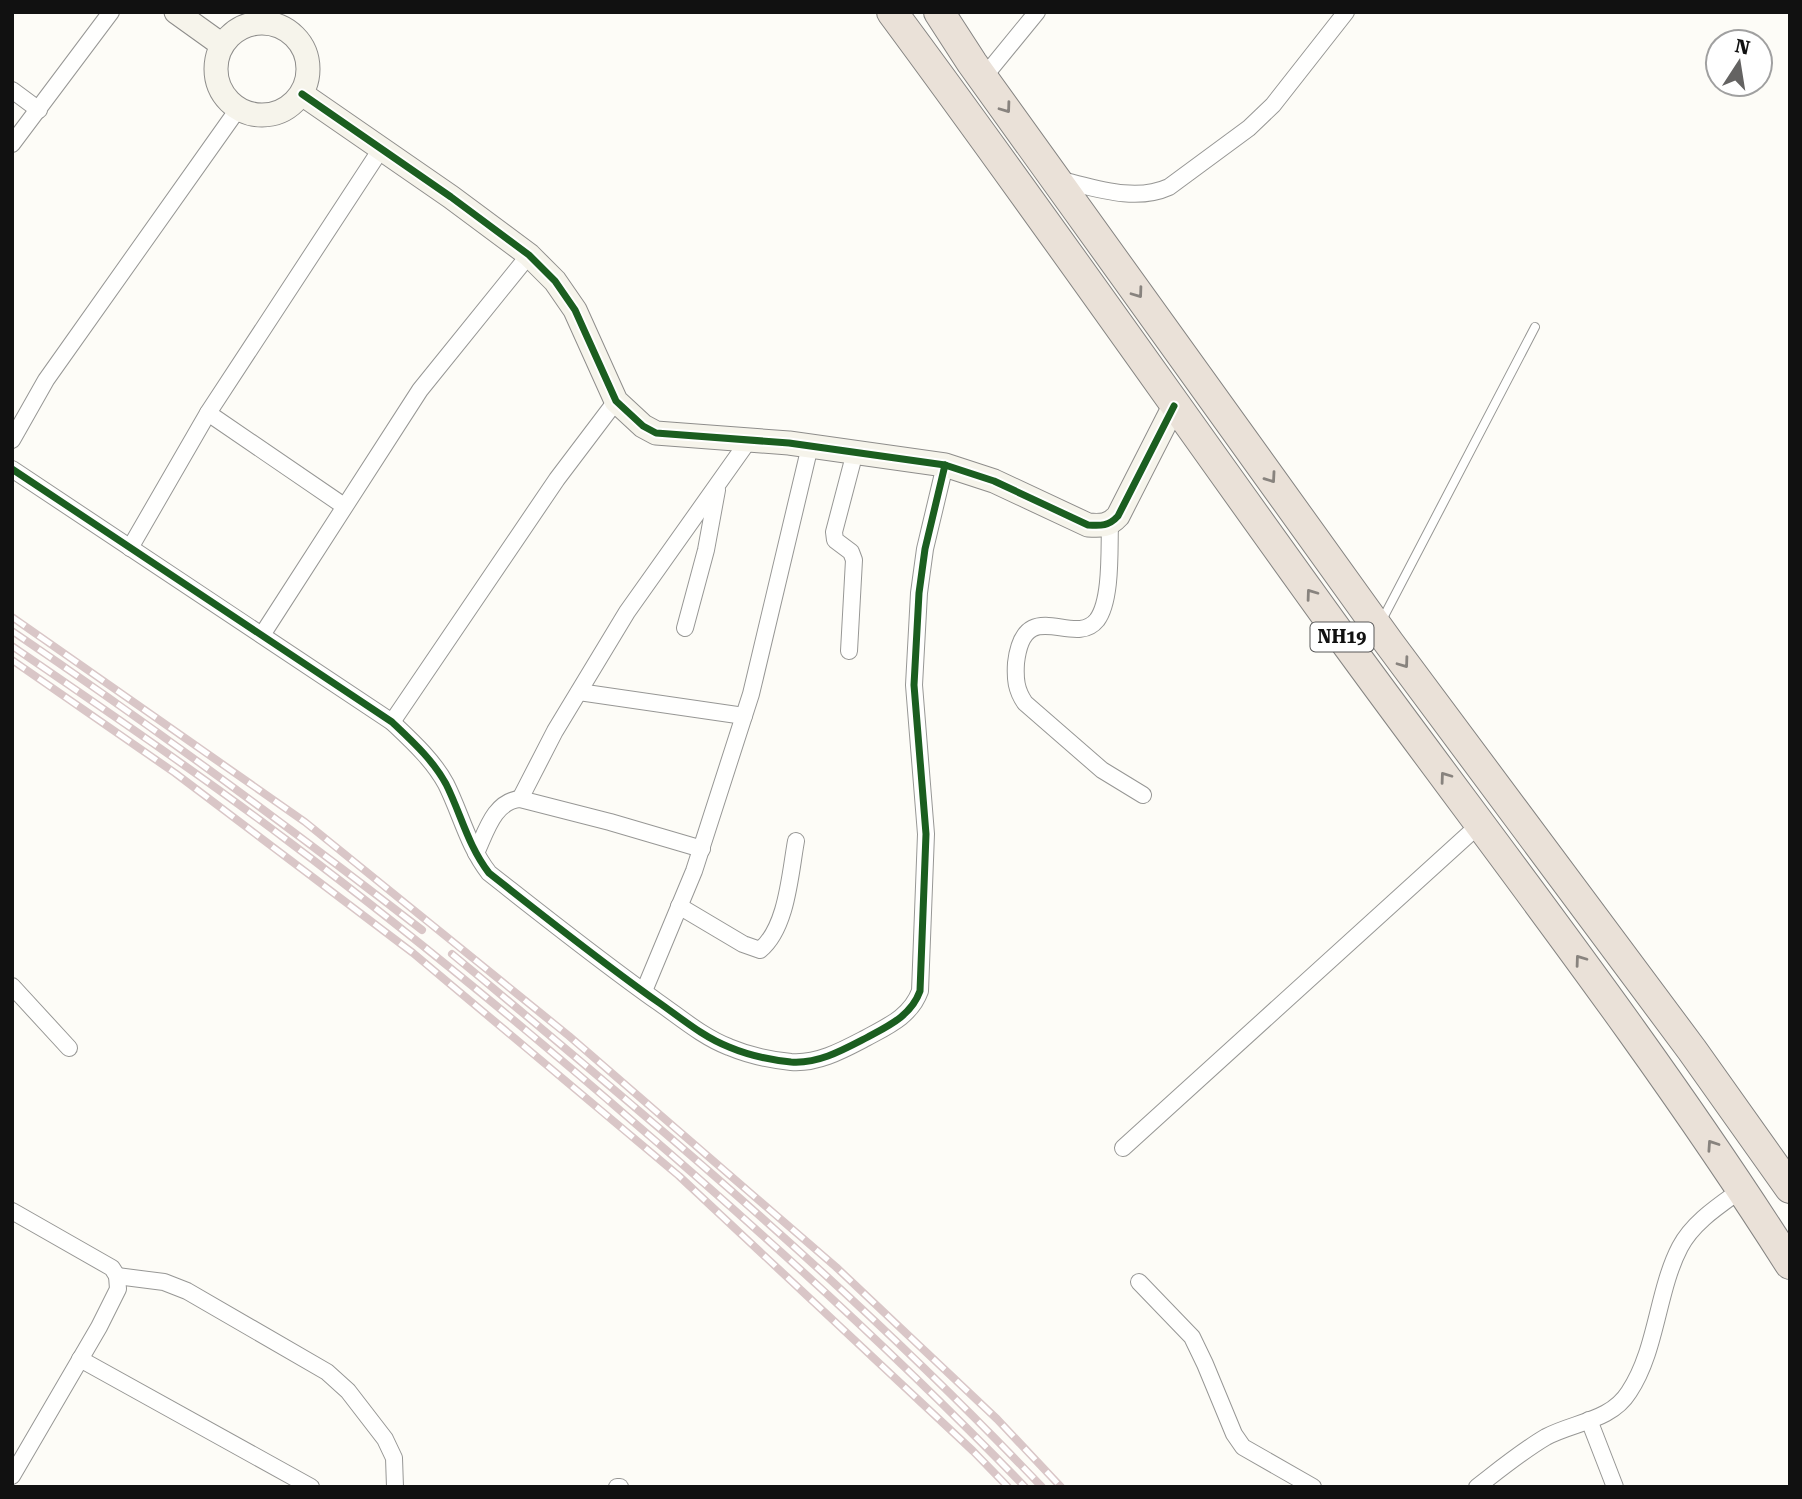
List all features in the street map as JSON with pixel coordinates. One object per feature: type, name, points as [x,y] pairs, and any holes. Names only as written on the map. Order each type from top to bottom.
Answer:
[{"type":"highway","name":"NH19","points":[[892,12],[1174,405],[1623,1020],[1742,1189],[1790,1264]]},
{"type":"highway","name":"NH19","points":[[939,12],[983,78],[1378,628],[1684,1039],[1790,1188]]},
{"type":"street","points":[[12,144],[111,12]]},
{"type":"street","points":[[176,12],[222,45]]},
{"type":"street","points":[[983,78],[1037,12]]},
{"type":"street","points":[[1056,179],[1134,195],[1154,194],[1169,187],[1249,128],[1273,105],[1346,12]]},
{"type":"street","points":[[267,23],[281,27],[298,41],[308,61],[308,76],[302,94],[283,111],[269,115],[238,109],[227,100],[219,86],[216,70],[222,45],[237,31],[251,24],[267,23]]},
{"type":"street","points":[[12,90],[39,110]]},
{"type":"street","points":[[302,94],[528,255],[555,281],[575,310],[617,401],[643,426],[656,433],[810,446],[945,465],[994,481],[1088,525],[1110,524]]},
{"type":"street","points":[[12,440],[46,380],[238,109]]},
{"type":"street","points":[[130,548],[208,413],[381,149]]},
{"type":"street","points":[[262,635],[421,390],[528,255]]},
{"type":"street","points":[[393,722],[557,479],[617,401]]},
{"type":"street","points":[[1143,795],[1102,770],[1025,703],[1018,693],[1015,678],[1023,637],[1031,628],[1040,625],[1079,629],[1090,627],[1098,618],[1105,599],[1110,524],[1118,516],[1174,405]]},
{"type":"street","points":[[208,413],[344,506]]},
{"type":"street","points":[[520,799],[555,731],[627,612],[749,440]]},
{"type":"street","points":[[644,991],[702,849],[751,694],[810,446]]},
{"type":"street","points":[[849,652],[854,560],[851,552],[835,540],[834,533],[855,452]]},
{"type":"street","points":[[12,469],[393,722],[435,766],[447,785],[476,853],[489,873],[644,991],[709,1038],[730,1048],[764,1058],[793,1062],[813,1061],[836,1053],[891,1024],[917,1002],[922,975],[926,834],[914,685],[919,593],[925,549],[945,465]]},
{"type":"street","points":[[685,628],[706,550],[718,484]]},
{"type":"street","points":[[579,692],[744,716]]},
{"type":"street","points":[[476,853],[499,807],[511,800],[520,799],[702,849]]},
{"type":"street","points":[[1123,1149],[1480,824]]},
{"type":"street","points":[[679,906],[743,944],[760,950],[768,943],[783,912],[796,841]]},
{"type":"street","points":[[12,986],[69,1048]]},
{"type":"street","points":[[1477,1487],[1548,1436],[1607,1413],[1620,1404],[1630,1391],[1650,1340],[1680,1247],[1706,1216],[1742,1189]]},
{"type":"street","points":[[12,1211],[112,1268],[117,1276],[118,1289],[12,1476]]},
{"type":"street","points":[[117,1276],[164,1282],[187,1291],[327,1372],[348,1391],[385,1439],[394,1458],[395,1487]]},
{"type":"street","points":[[1139,1282],[1192,1337],[1234,1434],[1243,1447],[1313,1487]]},
{"type":"street","points":[[80,1359],[311,1487]]},
{"type":"street","points":[[1589,1420],[1615,1487]]},
{"type":"lane","points":[[1378,628],[1535,327]]},
{"type":"railway","points":[[12,617],[305,822],[569,1036],[836,1267],[997,1419],[1061,1487]]},
{"type":"railway","points":[[12,631],[219,777],[422,930]]},
{"type":"railway","points":[[12,646],[254,816],[333,875],[509,1016],[687,1168],[786,1257],[884,1347],[1025,1487]]},
{"type":"railway","points":[[12,660],[175,773],[413,953],[679,1176],[973,1451],[1008,1487]]},
{"type":"railway","points":[[452,954],[605,1081],[755,1211],[901,1346],[1042,1487]]},
{"type":"cycle path","points":[[302,94],[451,197],[529,255],[555,281],[575,310],[616,401],[643,426],[656,433],[789,443],[945,465],[994,481],[1088,525],[1101,525],[1108,524],[1118,516],[1174,406]]},
{"type":"cycle path","points":[[12,469],[392,722],[422,751],[441,775],[465,830],[489,873],[615,971],[692,1027],[719,1043],[760,1057],[801,1062],[839,1051],[890,1024],[905,1014],[920,991],[926,834],[914,685],[919,593],[925,549],[945,465]]}]
